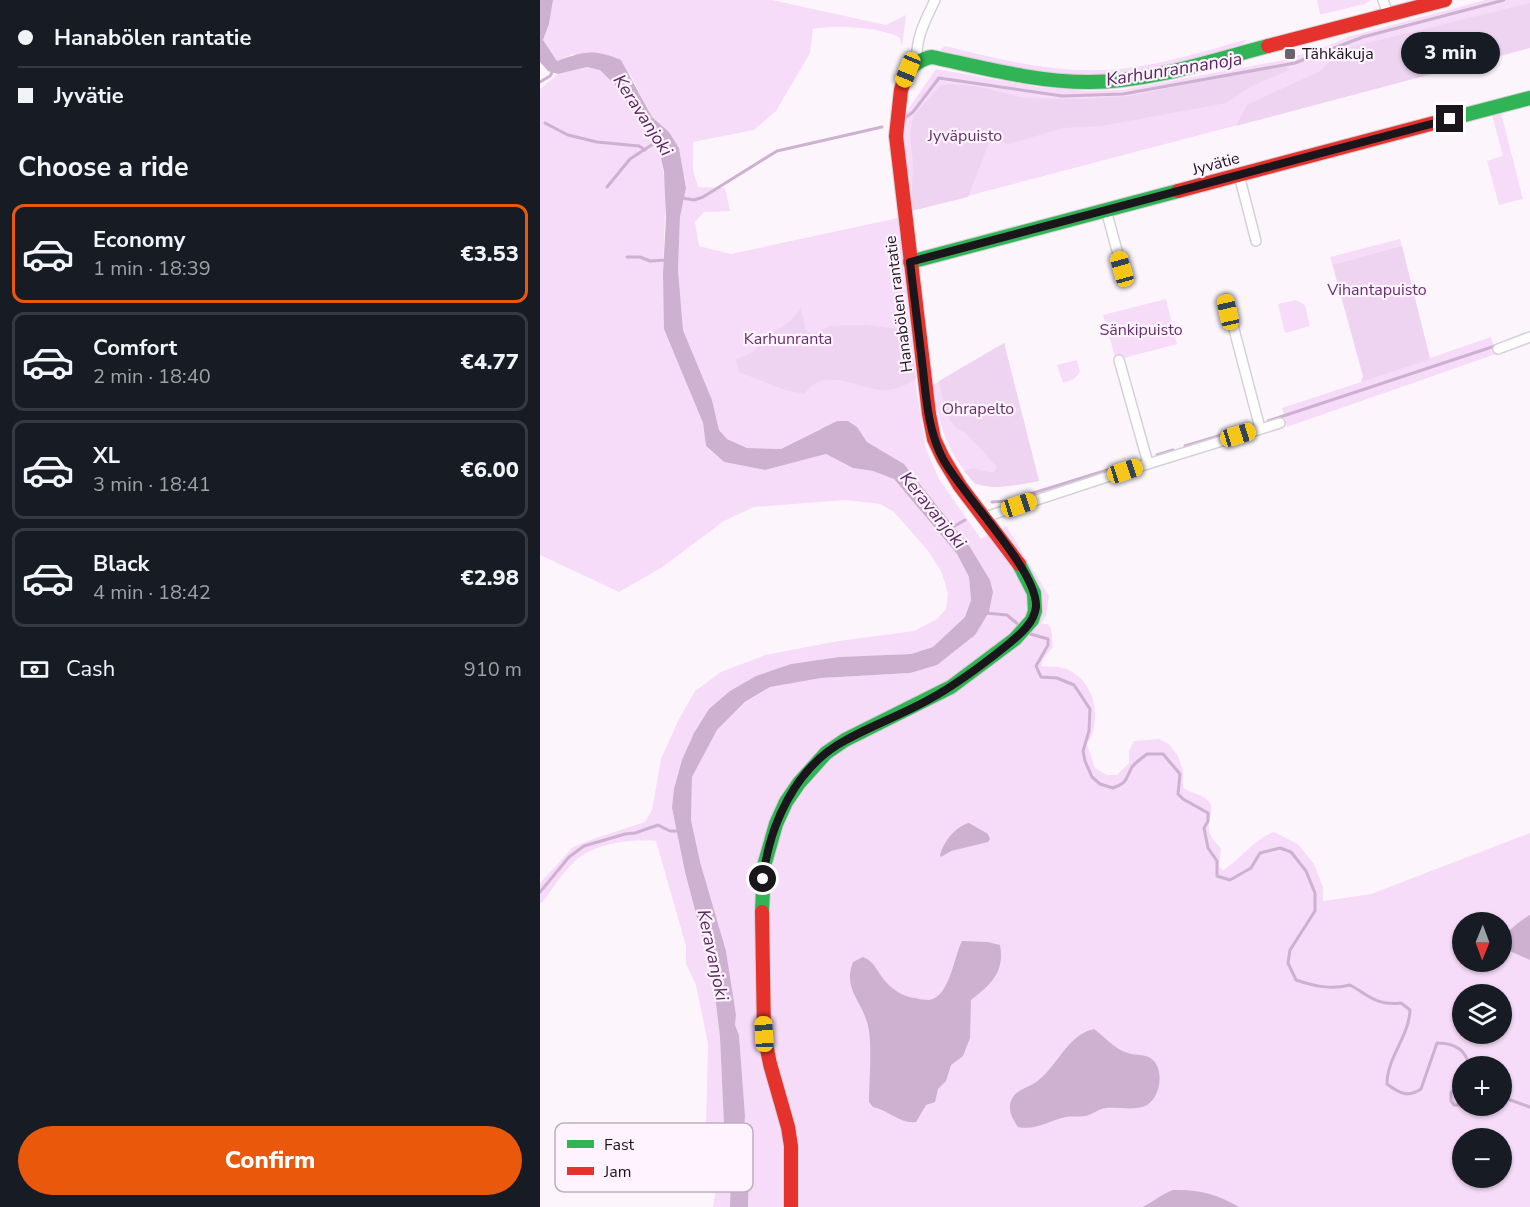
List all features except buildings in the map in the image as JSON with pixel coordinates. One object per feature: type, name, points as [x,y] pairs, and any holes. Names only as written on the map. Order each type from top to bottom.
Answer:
[{"type":"street","points":[[935,0],[920,33],[916,49],[917,63],[932,57],[1036,78],[1073,81],[1112,81],[1159,74],[1445,0]]},
{"type":"street","points":[[1383,0],[1388,14]]},
{"type":"street","name":"Hanabölen rantatie","points":[[791,1207],[791,1146],[764,1034],[762,996],[764,866],[776,824],[786,802],[799,783],[826,753],[844,740],[951,687],[1015,639],[1034,616],[1036,603],[1030,583],[985,517],[960,486],[934,439],[929,414],[896,136],[901,90],[908,70],[917,63]]},
{"type":"street","name":"Jyvätie","points":[[910,262],[1530,98]]},
{"type":"street","points":[[1239,175],[1256,241]]},
{"type":"street","points":[[1106,210],[1122,269]]},
{"type":"street","points":[[1226,299],[1260,428]]},
{"type":"street","points":[[1498,349],[1530,338]]},
{"type":"street","points":[[1119,360],[1148,463]]},
{"type":"street","points":[[985,517],[1148,463],[1280,423]]},
{"type":"green space","name":"Karhunranta","points":[[553,0],[772,0],[886,25],[906,15],[902,47],[900,38],[881,31],[845,27],[813,29],[810,53],[776,111],[754,130],[693,142],[693,170],[698,187],[725,188],[730,211],[704,212],[695,222],[699,246],[731,254],[898,218],[917,393],[926,449],[939,479],[981,539],[1006,526],[1049,596],[1046,616],[1041,624],[1047,624],[1051,628],[1053,647],[1043,659],[1041,666],[1061,667],[1074,673],[1089,690],[1095,712],[1095,723],[1087,744],[1095,768],[1107,775],[1117,775],[1129,763],[1129,751],[1134,741],[1159,739],[1169,744],[1178,756],[1183,771],[1183,788],[1205,798],[1210,804],[1212,810],[1209,831],[1221,848],[1219,867],[1223,870],[1261,838],[1274,832],[1298,844],[1314,864],[1323,887],[1323,901],[1371,894],[1530,833],[1530,1207],[748,1207],[748,1192],[753,1192],[753,1123],[742,1123],[745,1116],[739,1035],[735,1025],[736,1015],[726,951],[699,862],[691,820],[692,777],[717,730],[746,702],[770,687],[820,678],[910,673],[989,612],[993,592],[990,580],[970,547],[904,464],[867,442],[857,427],[820,429],[781,449],[747,448],[727,439],[719,430],[712,400],[683,330],[678,270],[680,217],[686,188],[679,148],[669,132],[652,117],[630,74],[573,54],[557,61],[543,40],[549,24]]},
{"type":"green space","points":[[1317,0],[1371,0],[1365,4],[1320,14]]},
{"type":"green space","name":"Jyväpuisto","points":[[1485,0],[1530,0],[1530,48],[911,211],[903,156],[904,122],[907,111],[936,69],[1038,87],[1088,91],[1122,90],[1279,61],[1320,49],[1348,37]]},
{"type":"green space","points":[[1530,3],[1530,48],[1236,126],[1247,105],[1322,70],[1339,50]]},
{"type":"green space","points":[[1245,40],[1246,42],[1227,50],[1166,66],[1141,71],[1092,75],[1017,68],[940,50],[945,46],[1036,66],[1105,70],[1158,63]]},
{"type":"green space","points":[[1286,65],[1289,70],[1252,86],[1226,103],[1101,126],[1063,128],[1009,144],[990,140],[968,197],[911,211],[913,163],[910,135],[913,116],[940,86],[948,84],[975,86],[1025,98],[1081,99],[1129,96]]},
{"type":"green space","points":[[587,67],[600,70],[618,88],[660,154],[666,188],[663,273],[688,387],[703,423],[706,447],[724,462],[765,470],[826,454],[853,468],[873,471],[894,479],[957,554],[969,577],[971,600],[965,617],[933,647],[911,654],[839,657],[791,664],[730,691],[672,808],[685,872],[713,979],[720,1037],[724,1123],[706,1123],[708,1044],[696,985],[686,964],[686,946],[656,841],[624,842],[592,850],[570,866],[542,903],[540,902],[540,883],[573,847],[645,822],[652,810],[661,759],[678,721],[695,691],[721,672],[765,655],[839,641],[914,631],[937,619],[946,609],[948,594],[942,573],[929,552],[894,512],[880,504],[845,500],[754,507],[724,521],[661,568],[619,592],[540,555],[540,89],[558,74]]},
{"type":"green space","points":[[1501,113],[1523,199],[1499,205],[1487,161],[1503,156],[1492,115]]},
{"type":"green space","name":"Vihantapuisto","points":[[1400,239],[1430,358],[1491,337],[1496,354],[1287,427],[1282,408],[1361,382],[1363,376],[1330,257]]},
{"type":"green space","name":"Vihantapuisto","points":[[1402,246],[1430,359],[1361,382],[1363,376],[1333,265]]},
{"type":"green space","name":"Sänkipuisto","points":[[1166,299],[1177,344],[1116,360],[1103,315]]},
{"type":"green space","points":[[1296,300],[1305,305],[1310,326],[1285,333],[1278,304]]},
{"type":"green space","name":"Karhunranta","points":[[801,308],[806,331],[813,334],[830,326],[863,325],[910,330],[916,378],[891,390],[830,379],[812,385],[805,394],[785,390],[739,372],[736,359],[754,351],[774,331],[790,322]]},
{"type":"green space","name":"Ohrapelto","points":[[1004,343],[1039,481],[1007,485],[975,484],[957,460],[946,438],[938,414],[933,385]]},
{"type":"green space","name":"Ohrapelto","points":[[1004,343],[1039,481],[993,487],[976,483],[964,471],[973,468],[993,473],[997,467],[966,433],[956,428],[946,415],[939,381]]},
{"type":"green space","points":[[1077,360],[1080,372],[1074,379],[1063,383],[1057,365]]},
{"type":"green space","points":[[716,1192],[730,1192],[730,1207],[713,1207]]},
{"type":"water","name":"Keravanjoki","points":[[540,0],[553,0],[549,24],[543,40],[557,61],[589,53],[603,54],[621,60],[652,117],[669,132],[679,148],[686,188],[680,217],[678,270],[683,330],[712,400],[719,430],[727,439],[747,448],[781,449],[837,421],[848,421],[857,427],[867,442],[904,464],[970,547],[990,580],[993,592],[989,612],[975,635],[937,665],[910,673],[821,678],[770,687],[745,702],[717,730],[692,777],[691,820],[700,862],[726,951],[736,1015],[744,1123],[724,1123],[720,1037],[713,979],[685,872],[672,808],[674,789],[682,760],[694,733],[709,709],[730,691],[756,676],[791,664],[839,657],[911,654],[933,647],[965,617],[971,600],[969,577],[957,554],[894,479],[873,471],[853,468],[826,454],[765,470],[724,462],[706,446],[703,423],[664,329],[663,273],[666,218],[664,172],[660,154],[618,88],[600,70],[587,67],[558,74],[548,71],[540,62]]},
{"type":"water","points":[[969,823],[988,834],[990,839],[988,842],[951,851],[941,857],[942,850],[951,835]]},
{"type":"water","points":[[1530,915],[1530,960],[1512,952],[1512,929]]},
{"type":"water","points":[[962,941],[1000,945],[998,970],[990,983],[971,1000],[970,1038],[963,1056],[951,1065],[946,1081],[938,1089],[935,1102],[926,1105],[916,1122],[899,1119],[873,1107],[869,1102],[869,1030],[851,986],[850,971],[853,962],[863,957],[867,959],[896,991],[907,996],[929,1000],[942,992],[947,984]]},
{"type":"water","points":[[1094,1029],[1118,1049],[1148,1057],[1154,1061],[1160,1078],[1155,1096],[1147,1105],[1138,1108],[1106,1108],[1085,1116],[1060,1118],[1031,1128],[1018,1127],[1010,1109],[1013,1097],[1040,1079],[1078,1037]]},
{"type":"water","points":[[1173,1190],[1207,1193],[1239,1207],[1142,1207]]},
{"type":"water","points":[[730,1192],[748,1192],[748,1207],[730,1207]]},
{"type":"waterway","name":"Karhunrannanoja","points":[[1329,50],[1363,37],[1504,0]]},
{"type":"waterway","name":"Karhunrannanoja","points":[[905,118],[913,112],[939,78],[1062,96],[1123,94],[1295,63],[1320,53]]},
{"type":"waterway","points":[[540,82],[550,76],[554,69]]},
{"type":"waterway","name":"Keravanjoki","points":[[545,123],[568,135],[597,142],[639,146],[645,150]]},
{"type":"waterway","name":"Karhunrannanoja","points":[[682,198],[694,200],[703,197],[777,151],[882,127]]},
{"type":"waterway","name":"Keravanjoki","points":[[607,187],[630,159],[656,142]]},
{"type":"waterway","points":[[627,257],[640,257],[650,261],[667,260]]},
{"type":"waterway","points":[[1268,421],[1498,345]]},
{"type":"waterway","points":[[1185,446],[1245,428]]},
{"type":"waterway","points":[[1157,455],[1173,450]]},
{"type":"waterway","points":[[1125,464],[1133,462]]},
{"type":"waterway","points":[[992,502],[1007,501],[1117,467]]},
{"type":"waterway","name":"Keravanjoki","points":[[951,528],[965,520]]},
{"type":"waterway","points":[[986,613],[1007,615],[1020,626]]},
{"type":"waterway","points":[[1027,633],[1048,639],[1048,645],[1036,666],[1041,677],[1057,678],[1074,685],[1090,709],[1089,731],[1083,751],[1092,777],[1100,784],[1113,788],[1118,786],[1126,780],[1132,767],[1147,754],[1163,754],[1180,774],[1178,794],[1208,813],[1208,821],[1204,828],[1208,848],[1217,861],[1217,876],[1230,880],[1251,868],[1260,853],[1280,848],[1291,852],[1306,871],[1315,893],[1315,911],[1290,950],[1288,963],[1296,980],[1323,987],[1350,985],[1380,1002],[1401,1003],[1410,1010],[1406,1029],[1390,1065],[1387,1084],[1408,1094],[1421,1089],[1437,1043],[1454,1046],[1465,1056]]},
{"type":"waterway","points":[[540,892],[569,857],[584,846],[658,825],[670,831],[679,831]]},
{"type":"waterway","points":[[1452,1092],[1452,1102]]},
{"type":"waterway","points":[[1512,1101],[1530,1107]]},
{"type":"traffic: fast","points":[[906,75],[917,63],[932,57],[1049,80],[1112,81],[1180,70],[1268,46]]},
{"type":"traffic: fast","points":[[1453,118],[1530,98]]},
{"type":"traffic: fast","points":[[910,262],[1178,191]]},
{"type":"traffic: fast","points":[[762,912],[764,866],[776,824],[786,802],[799,783],[826,753],[845,740],[951,687],[1015,639],[1032,620],[1035,611],[1034,593],[1019,564]]},
{"type":"traffic: jam","points":[[1268,46],[1445,0]]},
{"type":"traffic: jam","points":[[906,75],[901,90],[896,136],[929,414],[934,439],[960,486],[1019,564]]},
{"type":"traffic: jam","points":[[1178,191],[1453,118]]},
{"type":"traffic: jam","points":[[762,912],[764,1034],[791,1146],[791,1207]]},
{"type":"place","name":"Tähkäkuja","points":[[1290,54]]},
{"type":"route","points":[[763,879],[769,844],[786,802],[811,768],[826,753],[844,740],[926,701],[976,670],[1015,639],[1032,620],[1035,610],[1034,593],[1021,567],[960,486],[934,439],[910,262],[1450,119]]}]
